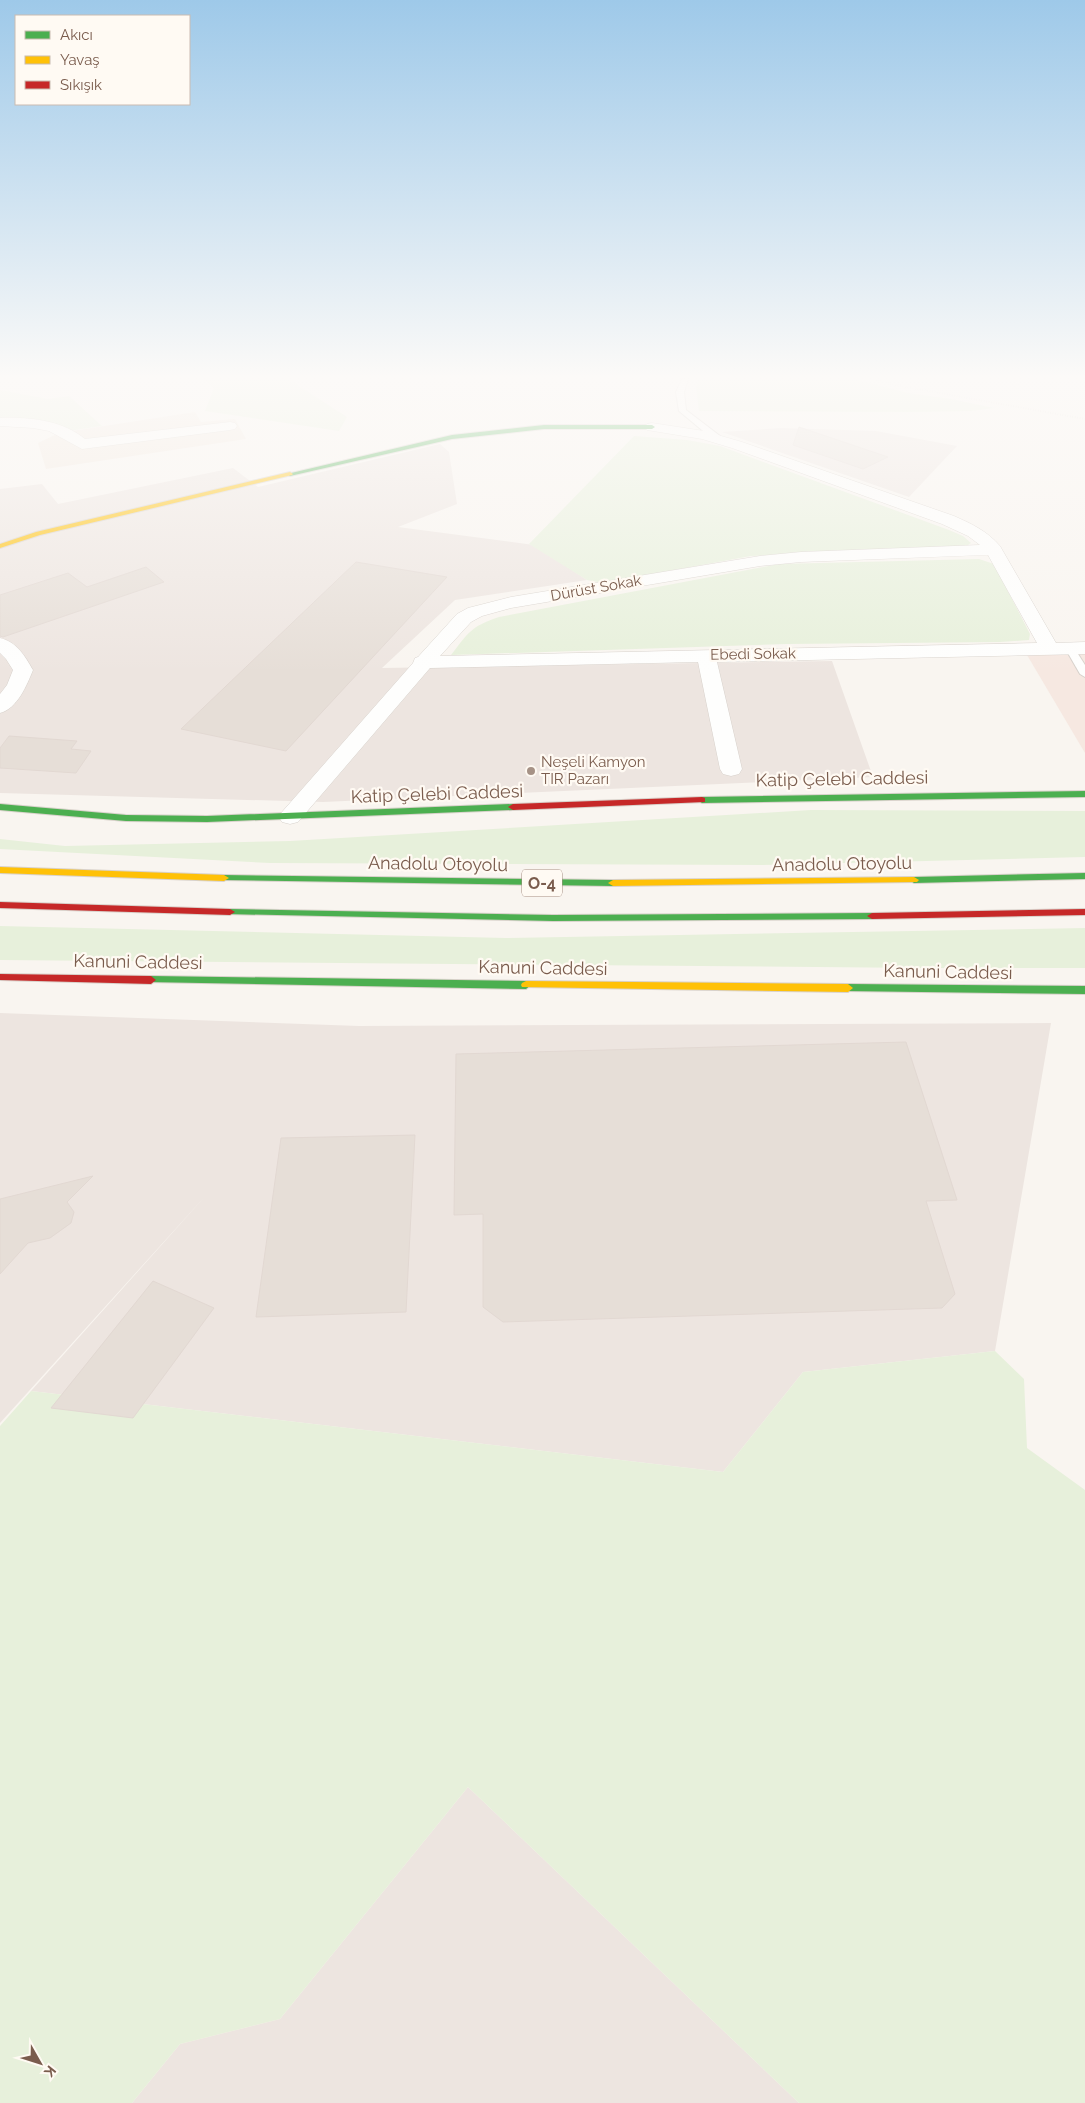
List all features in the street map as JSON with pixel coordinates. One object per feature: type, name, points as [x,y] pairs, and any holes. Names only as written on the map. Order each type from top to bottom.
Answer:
[{"type":"main road","points":[[0,546],[38,533],[87,520],[273,477]]},
{"type":"main road","name":"Katip Çelebi Caddesi","points":[[0,807],[126,818],[207,819],[738,799],[1085,794]]},
{"type":"main road","points":[[419,823],[738,799]]},
{"type":"main road","name":"Anadolu Otoyolu","points":[[0,870],[357,881],[612,884],[912,881],[1085,876]]},
{"type":"main road","name":"O-4","points":[[0,905],[365,916],[604,918],[902,917],[1085,912]]},
{"type":"main road","name":"Kanuni Caddesi","points":[[0,977],[319,983],[1085,990]]},
{"type":"street","points":[[826,477],[965,527],[985,538],[994,550],[1049,648]]},
{"type":"street","name":"Dürüst Sokak","points":[[290,817],[422,662],[464,618],[489,607],[775,559],[994,550]]},
{"type":"street","points":[[0,644],[14,655],[23,670],[17,686],[0,707]]},
{"type":"street","name":"Ebedi Sokak","points":[[422,662],[1078,648]]},
{"type":"street","points":[[706,655],[731,769]]},
{"type":"lane","points":[[1078,648],[1085,674]]},
{"type":"shaded area","points":[[189,477],[245,477],[258,487],[300,477],[453,477],[457,504],[398,527],[534,545],[587,580],[455,600],[382,668],[832,661],[873,777],[323,802],[0,793],[0,489],[42,484],[58,504]]},
{"type":"shaded area","points":[[852,477],[928,477],[909,497]]},
{"type":"shaded area","points":[[1085,654],[1085,753],[1027,655]]},
{"type":"shaded area","points":[[0,1013],[359,1026],[1051,1023],[995,1351],[803,1372],[723,1472],[31,1391],[208,1193],[0,1423]]},
{"type":"shaded area","points":[[468,1787],[799,2103],[132,2103],[180,2044],[280,2019]]},
{"type":"green space","points":[[594,477],[805,477],[949,530],[963,536],[971,543],[965,547],[751,556],[603,583],[587,580],[529,544]]},
{"type":"green space","points":[[979,559],[994,564],[1030,634],[1029,640],[1000,642],[787,644],[451,655],[476,627],[499,617],[763,567],[780,564]]},
{"type":"green space","points":[[811,810],[1085,811],[1085,857],[763,865],[270,863],[0,849],[0,839],[65,846],[290,841]]},
{"type":"green space","points":[[0,926],[506,938],[1085,928],[1085,968],[0,960]]},
{"type":"green space","points":[[995,1351],[1024,1379],[1027,1448],[1085,1490],[1085,2103],[799,2103],[468,1787],[280,2019],[180,2044],[132,2103],[0,2103],[0,1426],[31,1391],[723,1472],[803,1372]]},
{"type":"building","points":[[356,562],[447,577],[286,751],[181,729]]},
{"type":"building","points":[[146,567],[164,582],[3,637],[0,636],[0,595],[68,573],[87,587]]},
{"type":"building","points":[[9,736],[77,741],[71,749],[91,751],[76,773],[0,768],[0,748]]},
{"type":"building","points":[[906,1042],[957,1200],[926,1201],[955,1294],[942,1308],[503,1322],[483,1307],[483,1214],[454,1215],[456,1054]]},
{"type":"building","points":[[415,1135],[406,1312],[256,1317],[281,1138]]},
{"type":"building","points":[[93,1176],[67,1202],[74,1212],[71,1223],[50,1238],[28,1243],[0,1274],[0,1199]]},
{"type":"building","points":[[153,1281],[214,1308],[133,1418],[51,1408]]},
{"type":"traffic: fast","points":[[702,800],[1085,794]]},
{"type":"traffic: fast","points":[[0,807],[126,818],[207,819],[513,807]]},
{"type":"traffic: fast","points":[[914,880],[1085,876]]},
{"type":"traffic: fast","points":[[224,878],[613,883]]},
{"type":"traffic: fast","points":[[230,912],[553,918],[872,916]]},
{"type":"traffic: fast","points":[[151,980],[526,985]]},
{"type":"traffic: fast","points":[[848,988],[1085,990]]},
{"type":"traffic: slow","points":[[0,546],[38,533],[277,477]]},
{"type":"traffic: slow","points":[[0,870],[224,878]]},
{"type":"traffic: slow","points":[[613,883],[914,880]]},
{"type":"traffic: slow","points":[[526,985],[848,988]]},
{"type":"traffic: jam","points":[[513,807],[702,800]]},
{"type":"traffic: jam","points":[[0,905],[230,912]]},
{"type":"traffic: jam","points":[[872,916],[1085,912]]},
{"type":"traffic: jam","points":[[0,977],[151,980]]},
{"type":"place","name":"Neşeli Kamyon TIR Pazarı","points":[[531,771]]}]
